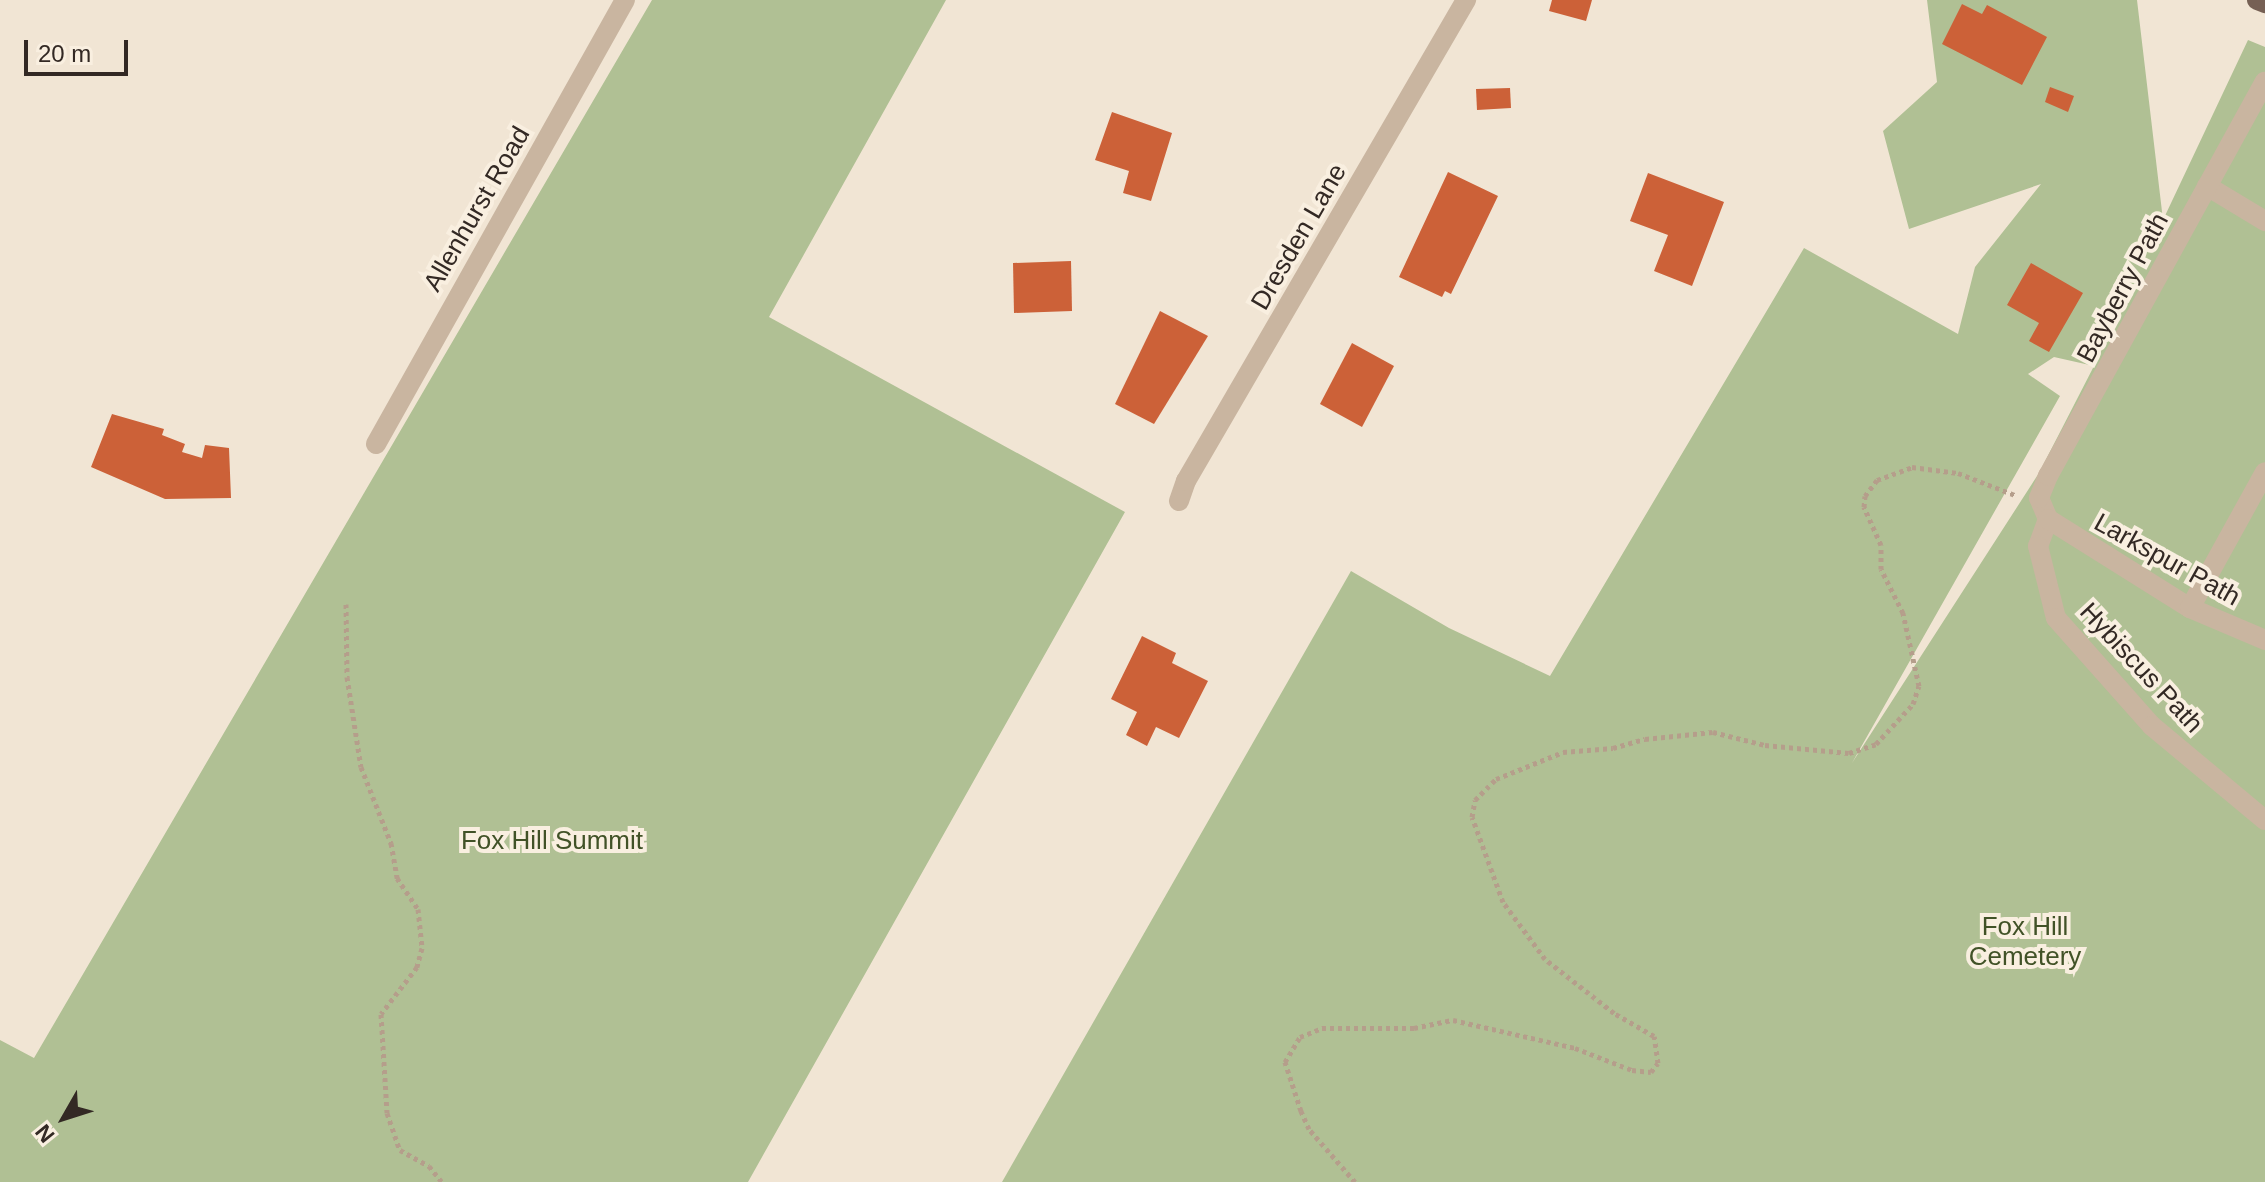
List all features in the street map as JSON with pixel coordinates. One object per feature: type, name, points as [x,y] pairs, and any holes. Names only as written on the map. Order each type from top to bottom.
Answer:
[{"type":"main road","points":[[2257,0],[2265,3]]},
{"type":"street","name":"Allenhurst Road","points":[[376,444],[625,0]]},
{"type":"street","name":"Dresden Lane","points":[[1179,501],[1186,481],[1466,0]]},
{"type":"street","name":"Bayberry Path","points":[[2039,498],[2265,82]]},
{"type":"street","points":[[2207,186],[2265,221]]},
{"type":"street","points":[[2190,608],[2265,472]]},
{"type":"street","points":[[2039,498],[2048,519]]},
{"type":"street","name":"Larkspur Path","points":[[2048,519],[2190,608],[2265,640]]},
{"type":"street","name":"Hybiscus Path","points":[[2048,519],[2038,546],[2056,618],[2152,726],[2265,820]]},
{"type":"path","points":[[1355,1182],[1309,1129],[1285,1062],[1300,1037],[1322,1028],[1414,1028],[1453,1020],[1575,1048],[1632,1070],[1651,1072],[1658,1063],[1654,1036],[1614,1013],[1545,959],[1503,902],[1472,817],[1475,800],[1496,779],[1563,752],[1613,748],[1645,739],[1713,732],[1765,745],[1862,752],[1903,716],[1919,686],[1903,613],[1881,569],[1881,545],[1864,507],[1865,496],[1877,480],[1912,467],[1958,473],[2039,498]]},
{"type":"path","points":[[346,604],[347,677],[361,767],[391,843],[397,878],[418,909],[422,948],[417,967],[381,1014],[387,1113],[400,1150],[429,1166],[442,1182]]},
{"type":"green space","name":"Fox Hill Summit","points":[[652,0],[946,0],[769,317],[1125,512],[748,1182],[0,1182],[0,1040],[34,1058]]},
{"type":"green space","name":"Fox Hill Cemetery","points":[[1927,0],[2137,0],[2163,220],[2248,40],[2265,47],[2265,1182],[1002,1182],[1351,571],[1449,628],[1550,676],[1804,248],[1958,334],[1975,267],[2041,184],[1909,229],[1883,131],[1937,82]],"holes":[[[2054,357],[2094,366],[2039,473],[1852,763],[2060,396],[2028,374]]]},
{"type":"building","points":[[1552,0],[1592,0],[1586,21],[1549,11]]},
{"type":"building","points":[[1962,4],[1982,14],[1987,5],[2047,37],[2022,85],[1942,44]]},
{"type":"building","points":[[2050,87],[2074,96],[2068,112],[2045,102]]},
{"type":"building","points":[[1510,88],[1511,108],[1477,110],[1476,89]]},
{"type":"building","points":[[1112,112],[1172,133],[1151,201],[1123,193],[1129,171],[1095,160]]},
{"type":"building","points":[[1448,172],[1498,196],[1451,294],[1445,291],[1442,297],[1399,277]]},
{"type":"building","points":[[1648,173],[1724,202],[1692,286],[1654,271],[1668,235],[1630,221]]},
{"type":"building","points":[[1071,261],[1072,311],[1014,313],[1013,263]]},
{"type":"building","points":[[2031,263],[2083,293],[2049,352],[2029,341],[2039,323],[2007,305]]},
{"type":"building","points":[[1160,311],[1208,336],[1154,424],[1115,404]]},
{"type":"building","points":[[1352,343],[1394,366],[1362,427],[1320,404]]},
{"type":"building","points":[[112,414],[164,429],[162,435],[185,444],[182,452],[202,458],[205,445],[229,448],[231,498],[165,499],[91,467]]},
{"type":"building","points":[[1142,636],[1176,653],[1172,663],[1208,681],[1179,738],[1156,727],[1147,746],[1126,735],[1137,712],[1111,699]]}]
